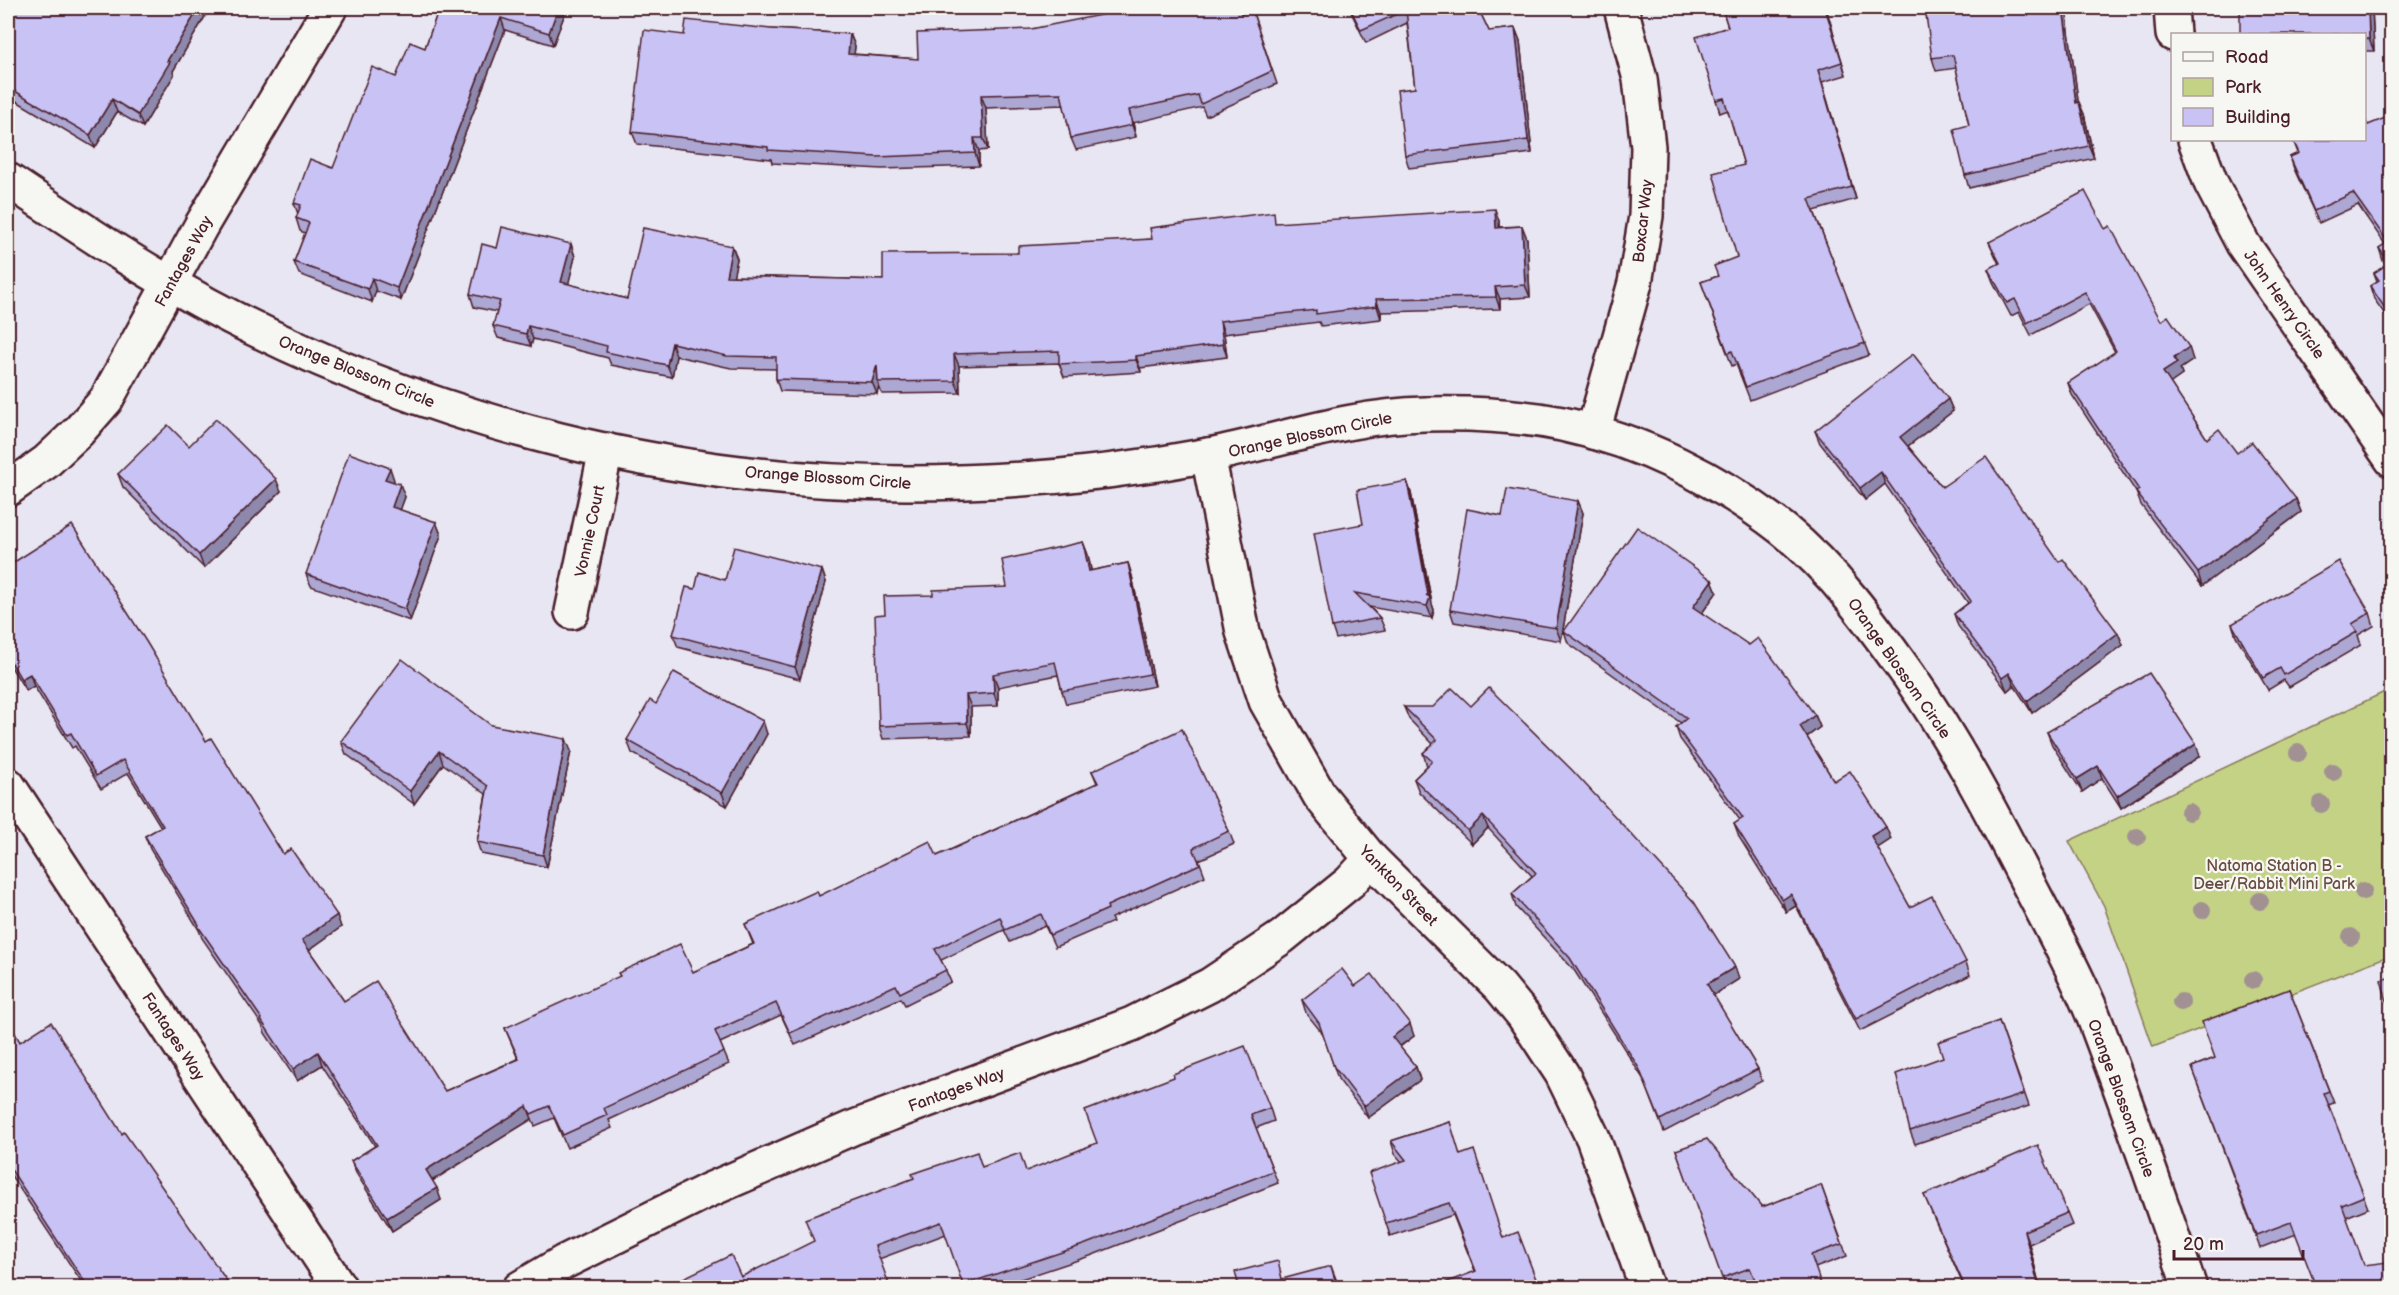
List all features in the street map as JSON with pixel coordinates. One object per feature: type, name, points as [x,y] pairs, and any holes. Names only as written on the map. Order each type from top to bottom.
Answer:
[{"type":"street","name":"Fantages Way","points":[[8,489],[46,462],[78,432],[106,400],[170,282],[330,8]]},
{"type":"street","name":"Boxcar Way","points":[[1593,432],[1635,283],[1646,216],[1648,147],[1640,79],[1621,8]]},
{"type":"street","points":[[2171,8],[2173,33]]},
{"type":"street","name":"John Henry Circle","points":[[2195,141],[2211,183],[2243,244],[2391,460]]},
{"type":"street","name":"Orange Blossom Circle","points":[[8,180],[114,250],[226,314],[313,357],[400,391],[512,428],[606,450],[693,466],[798,478],[904,483],[1010,480],[1115,470],[1208,455],[1377,417],[1414,414],[1487,414],[1561,424],[1623,441],[1657,455],[1722,488],[1783,530],[1810,554],[1860,608],[1913,683],[1969,770],[2062,948],[2091,1010],[2190,1287]]},
{"type":"street","name":"Vonnie Court","points":[[572,612],[606,450]]},
{"type":"street","name":"Yankton Street","points":[[1208,455],[1243,632],[1266,701],[1320,796],[1371,859],[1500,987],[1523,1015],[1563,1074],[1593,1138],[1647,1287]]},
{"type":"street","name":"Fantages Way","points":[[8,785],[340,1287]]},
{"type":"street","name":"Fantages Way","points":[[520,1287],[564,1262],[706,1191],[842,1132],[1142,1019],[1210,985],[1282,937],[1350,882],[1371,859]]},
{"type":"green space","name":"Natoma Station B - Deer/Rabbit Mini Park","points":[[2391,689],[2391,955],[2153,1047],[2104,906],[2069,841]]},
{"type":"building","points":[[8,8],[199,8],[138,115],[112,99],[90,135],[8,87]]},
{"type":"building","points":[[439,8],[558,8],[549,33],[501,18],[397,288],[372,278],[368,289],[294,262],[309,223],[296,218],[301,205],[294,203],[310,159],[333,168],[372,67],[396,77],[410,42],[425,48]]},
{"type":"building","points":[[1135,8],[1239,8],[1241,14],[1252,10],[1272,71],[1201,104],[1198,95],[1129,110],[1132,125],[1071,138],[1061,93],[981,95],[983,138],[974,138],[975,153],[877,157],[768,150],[768,147],[632,132],[644,30],[684,35],[686,20],[850,34],[848,54],[918,59],[917,33],[1031,29]]},
{"type":"building","points":[[1350,8],[1478,8],[1489,31],[1515,28],[1528,140],[1405,155],[1397,90],[1415,88],[1406,10],[1361,30]]},
{"type":"building","points":[[1722,8],[1825,8],[1842,62],[1818,70],[1852,187],[1809,199],[1865,343],[1746,387],[1732,351],[1728,353],[1701,282],[1718,276],[1714,266],[1737,257],[1713,173],[1744,165],[1724,98],[1716,100],[1696,37],[1728,27]]},
{"type":"building","points":[[1925,8],[2063,8],[2076,103],[2079,102],[2089,146],[1965,175],[1954,129],[1969,125],[1953,55],[1932,58]]},
{"type":"building","points":[[2240,8],[2368,8],[2369,39],[2366,39],[2366,33],[2240,33]]},
{"type":"building","points":[[2390,116],[2391,317],[2370,286],[2379,280],[2374,273],[2389,263],[2379,248],[2388,242],[2353,193],[2314,211],[2290,157],[2299,153],[2293,141],[2366,141],[2366,122],[2368,125]]},
{"type":"building","points":[[2085,191],[2105,229],[2110,226],[2161,321],[2168,316],[2189,347],[2174,358],[2177,363],[2163,372],[2207,439],[2219,429],[2237,453],[2252,442],[2296,499],[2198,573],[2136,492],[2139,490],[2068,383],[2116,351],[2085,292],[2027,323],[2015,299],[2007,303],[1988,269],[2000,263],[1989,242]]},
{"type":"building","points":[[1495,209],[1496,228],[1522,226],[1525,285],[1495,287],[1496,297],[1376,299],[1377,306],[1316,314],[1316,310],[1220,321],[1223,344],[1136,356],[1136,360],[1059,364],[1059,351],[954,354],[955,381],[878,382],[877,365],[872,382],[776,379],[776,357],[727,356],[672,343],[667,365],[606,352],[607,346],[528,326],[526,334],[493,326],[500,301],[470,294],[482,244],[497,248],[502,227],[571,244],[561,282],[627,299],[643,228],[732,246],[726,276],[883,280],[883,254],[1018,253],[1018,246],[1152,239],[1150,228],[1274,212],[1275,223]]},
{"type":"building","points":[[1913,354],[1948,399],[1900,437],[1942,487],[1986,457],[2059,562],[2063,559],[2118,633],[2027,701],[2009,673],[2002,678],[1954,614],[1971,601],[1881,472],[1860,488],[1815,431]]},
{"type":"building","points":[[216,419],[276,479],[199,555],[118,474],[168,425],[189,446]]},
{"type":"building","points":[[349,453],[390,468],[385,479],[400,484],[392,507],[436,522],[405,609],[306,574]]},
{"type":"building","points":[[1407,481],[1428,595],[1426,595],[1430,597],[1427,606],[1355,593],[1380,618],[1332,627],[1314,533],[1363,524],[1357,490]]},
{"type":"building","points":[[1507,489],[1578,501],[1556,628],[1450,610],[1467,509],[1502,516]]},
{"type":"building","points":[[72,525],[206,741],[211,738],[283,854],[291,849],[337,915],[302,940],[344,1001],[376,981],[445,1091],[519,1059],[505,1028],[620,976],[618,973],[680,944],[693,972],[754,944],[745,924],[817,891],[819,896],[930,841],[937,856],[1098,783],[1092,771],[1182,729],[1229,831],[1193,848],[1200,864],[1107,906],[1108,909],[1050,935],[1041,914],[1005,930],[1000,917],[935,949],[946,970],[900,993],[896,985],[790,1033],[776,1003],[715,1031],[724,1052],[604,1108],[607,1115],[563,1135],[549,1106],[531,1114],[527,1106],[426,1170],[437,1188],[387,1218],[351,1161],[377,1145],[318,1052],[293,1069],[262,1019],[198,926],[145,836],[163,826],[123,760],[96,776],[71,733],[67,735],[30,674],[21,679],[8,657],[8,606],[14,602],[8,592],[8,566]]},
{"type":"building","points":[[1637,527],[1712,580],[1693,607],[1749,645],[1758,638],[1815,715],[1800,726],[1834,781],[1850,771],[1886,827],[1871,836],[1910,907],[1932,896],[1966,962],[1856,1019],[1791,894],[1782,900],[1734,824],[1743,818],[1676,727],[1687,718],[1564,631]]},
{"type":"building","points":[[1083,542],[1089,571],[1128,563],[1150,674],[1062,691],[1055,662],[993,674],[994,693],[966,695],[967,723],[879,726],[875,615],[885,614],[884,596],[933,595],[933,590],[1007,587],[1002,560]]},
{"type":"building","points":[[734,547],[822,570],[795,667],[673,635],[686,587],[695,589],[699,572],[725,580]]},
{"type":"building","points":[[2339,561],[2370,613],[2352,624],[2357,632],[2284,675],[2280,668],[2263,678],[2232,624]]},
{"type":"building","points":[[402,659],[491,725],[566,739],[543,855],[477,842],[488,786],[439,751],[410,791],[341,741]]},
{"type":"building","points":[[674,672],[763,721],[722,793],[627,740],[650,700],[656,704]]},
{"type":"building","points":[[2149,673],[2196,744],[2117,796],[2098,766],[2077,779],[2047,732]]},
{"type":"building","points":[[1452,688],[1471,706],[1489,688],[1572,770],[1694,902],[1735,967],[1707,984],[1758,1069],[1660,1120],[1639,1068],[1570,958],[1512,894],[1536,873],[1483,816],[1468,831],[1414,779],[1432,761],[1423,753],[1437,740],[1404,707],[1433,707]]},
{"type":"building","points":[[2391,957],[2391,973],[2387,959]]},
{"type":"building","points":[[1342,969],[1355,986],[1372,974],[1410,1024],[1392,1037],[1416,1067],[1364,1106],[1334,1067],[1319,1023],[1302,1000]]},
{"type":"building","points":[[2391,977],[2391,1016],[2381,980]]},
{"type":"building","points":[[2289,989],[2329,1091],[2324,1093],[2364,1196],[2342,1205],[2364,1265],[2388,1262],[2391,1287],[2316,1287],[2291,1222],[2256,1235],[2192,1067],[2215,1058],[2202,1022]]},
{"type":"building","points":[[8,1021],[20,1042],[51,1022],[122,1134],[124,1132],[231,1287],[88,1287],[8,1165]]},
{"type":"building","points":[[1999,1021],[2024,1094],[1910,1131],[1896,1074],[1943,1057],[1938,1042]]},
{"type":"building","points":[[1245,1046],[1270,1108],[1251,1115],[1273,1171],[1086,1244],[963,1285],[941,1222],[875,1246],[890,1287],[667,1286],[731,1255],[741,1277],[814,1241],[805,1219],[914,1178],[912,1174],[977,1152],[982,1167],[1020,1153],[1026,1171],[1097,1143],[1085,1111],[1174,1077],[1173,1074]]},
{"type":"building","points":[[1450,1122],[1460,1155],[1474,1150],[1503,1238],[1518,1232],[1539,1287],[1434,1287],[1476,1271],[1449,1203],[1386,1223],[1369,1173],[1406,1160],[1391,1141]]},
{"type":"building","points":[[1707,1139],[1762,1207],[1821,1185],[1842,1244],[1811,1255],[1822,1287],[1758,1287],[1750,1268],[1722,1278],[1676,1150]]},
{"type":"building","points":[[2038,1145],[2067,1213],[2024,1231],[2039,1287],[1965,1287],[1924,1195]]},
{"type":"building","points":[[1278,1261],[1282,1279],[1331,1266],[1337,1287],[1226,1287],[1238,1283],[1235,1272]]}]
